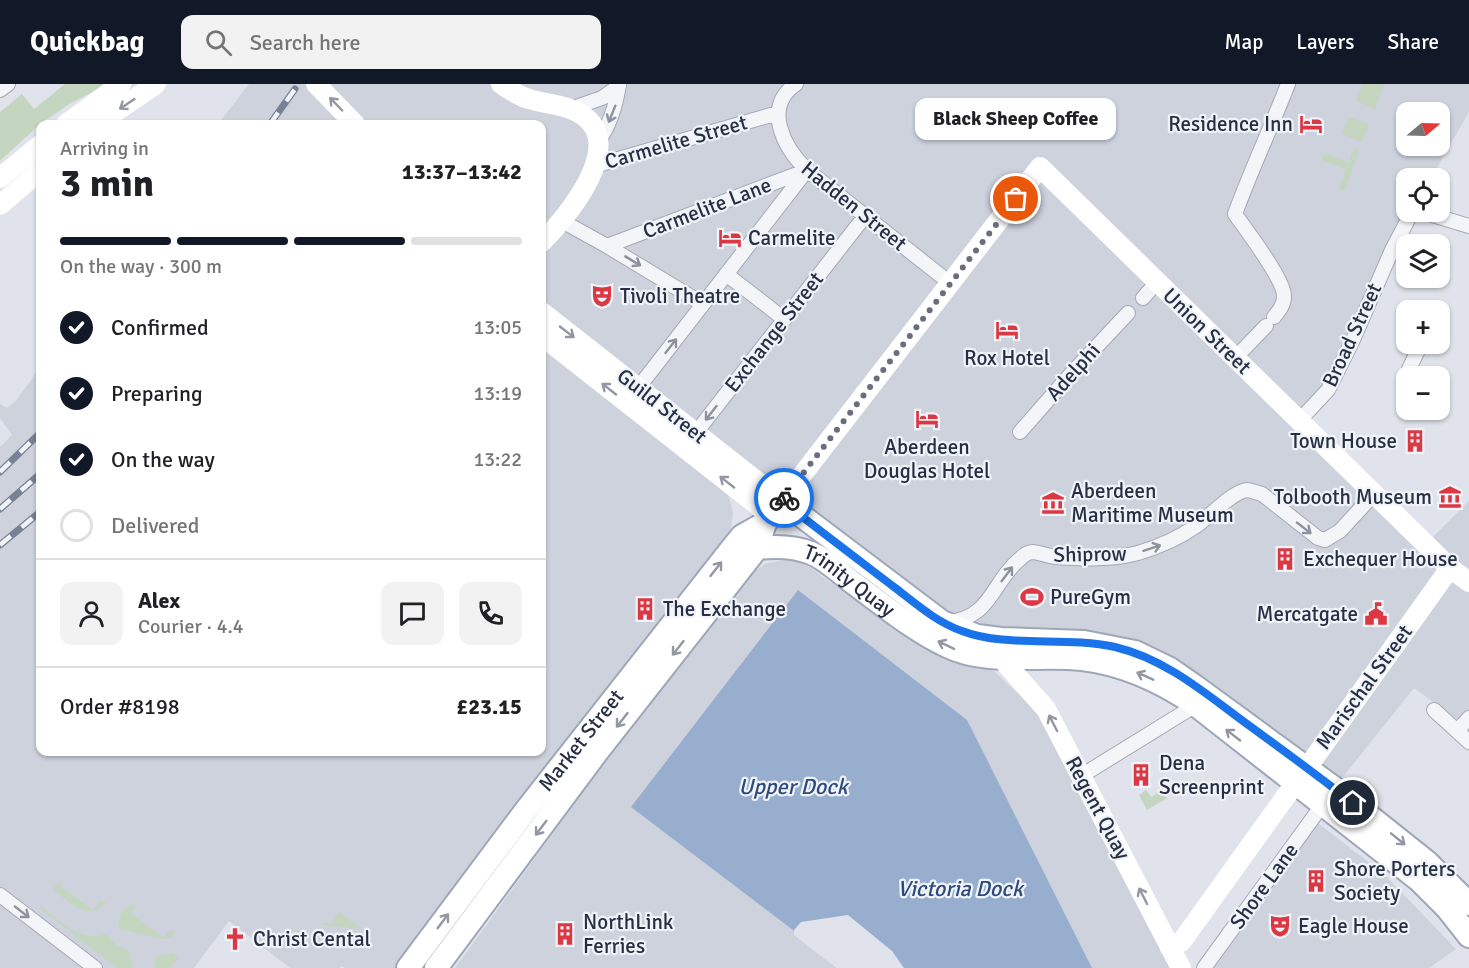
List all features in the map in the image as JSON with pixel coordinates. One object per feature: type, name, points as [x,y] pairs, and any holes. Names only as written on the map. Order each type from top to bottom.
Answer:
[{"type":"main road","name":"Market Street","points":[[424,965],[576,781],[757,548],[773,513]]},
{"type":"main road","name":"Market Street","points":[[424,965],[527,809],[742,536],[773,513]]},
{"type":"main road","name":"Trinity Quay","points":[[773,513],[942,622],[977,636],[1084,642],[1135,652],[1164,666],[1210,696],[1334,788],[1427,862],[1469,904]]},
{"type":"main road","name":"Trinity Quay","points":[[757,548],[788,547],[818,556],[888,608],[946,646],[967,654],[1082,659],[1140,673],[1171,688],[1196,705],[1419,880],[1447,908],[1469,936]]},
{"type":"street","points":[[0,90],[8,84]]},
{"type":"street","points":[[72,120],[121,84]]},
{"type":"street","points":[[104,120],[156,84]]},
{"type":"street","points":[[316,84],[351,120]]},
{"type":"street","points":[[501,84],[526,99],[570,109],[587,119],[599,140]]},
{"type":"street","points":[[778,113],[783,97],[796,84]]},
{"type":"street","points":[[1235,358],[1281,308],[1284,295],[1278,278],[1235,214],[1288,84]]},
{"type":"street","points":[[570,109],[602,98],[619,85]]},
{"type":"street","points":[[594,166],[599,140],[607,128],[617,103],[619,85]]},
{"type":"street","name":"Carmelite Street","points":[[546,238],[562,222],[583,192],[594,166],[778,113]]},
{"type":"street","name":"Hadden Street","points":[[778,113],[779,126],[787,146],[807,170],[950,283]]},
{"type":"street","points":[[0,178],[36,148]]},
{"type":"street","name":"Union Street","points":[[1040,167],[1450,568],[1469,582]]},
{"type":"street","name":"Market Street","points":[[773,513],[1040,167]]},
{"type":"street","points":[[638,388],[807,170]]},
{"type":"street","name":"Carmelite Lane","points":[[607,246],[807,170]]},
{"type":"street","points":[[0,205],[36,174]]},
{"type":"street","name":"Exchange Street","points":[[690,440],[865,216]]},
{"type":"street","points":[[1450,220],[1469,226]]},
{"type":"street","points":[[562,222],[607,246],[703,304]]},
{"type":"street","name":"Broad Street","points":[[1299,421],[1328,390],[1407,222]]},
{"type":"street","points":[[726,274],[784,319]]},
{"type":"street","points":[[1143,298],[1157,282]]},
{"type":"street","name":"Adelphi","points":[[1020,432],[1128,313]]},
{"type":"street","name":"Guild Street","points":[[546,315],[638,388],[690,440],[773,513]]},
{"type":"street","name":"Guild Street","points":[[546,339],[690,440]]},
{"type":"street","name":"Shiprow","points":[[942,622],[966,618],[980,611],[1008,572],[1022,557],[1032,552],[1053,557],[1086,558],[1124,556],[1139,552],[1161,545],[1191,529],[1243,490],[1252,490],[1262,494],[1321,540],[1328,539],[1340,531],[1374,494]]},
{"type":"street","name":"Marischal Street","points":[[1170,948],[1182,941],[1450,568]]},
{"type":"street","name":"Regent Quay","points":[[1003,657],[1007,665],[1046,709],[1180,968]]},
{"type":"street","points":[[1081,776],[1196,705]]},
{"type":"street","points":[[1434,710],[1469,742]]},
{"type":"street","points":[[1457,731],[1469,718]]},
{"type":"street","name":"Shore Lane","points":[[1204,968],[1323,804]]},
{"type":"street","points":[[0,895],[94,968]]},
{"type":"shaded area","points":[[249,84],[1469,84],[1469,112],[1450,145],[1450,102],[1396,102],[1396,156],[1444,156],[1437,168],[1396,168],[1396,222],[1403,222],[1352,342],[1300,421],[1426,544],[1469,501],[1469,731],[1414,688],[1334,788],[1210,696],[989,629],[950,614],[790,500],[727,490],[733,512],[731,528],[701,587],[408,968],[345,968],[342,966],[340,968],[290,968],[229,921],[194,968],[0,968],[0,447],[12,435],[0,418],[0,404],[7,408],[16,401],[36,373],[36,756],[546,756],[546,120],[221,120]]},
{"type":"shaded area","points":[[788,559],[804,563],[909,640],[995,672],[1040,715],[1170,968],[455,968],[589,784],[751,573],[765,564]]},
{"type":"shaded area","points":[[1310,817],[1384,874],[1456,949],[1429,968],[1202,968]]},
{"type":"green space","points":[[65,84],[107,84],[46,120],[36,120],[36,128],[0,161],[0,112],[22,94],[34,109]]},
{"type":"green space","points":[[1362,84],[1384,84],[1375,109],[1356,101]]},
{"type":"green space","points":[[1349,117],[1369,124],[1362,142],[1342,134]]},
{"type":"green space","points":[[1354,148],[1359,150],[1345,191],[1339,189],[1346,169],[1322,160],[1325,153],[1349,162]]},
{"type":"green space","points":[[1146,790],[1151,797],[1162,790],[1167,798],[1147,810],[1139,795]]},
{"type":"green space","points":[[65,874],[58,884],[93,910],[101,900],[106,903],[92,911],[85,911],[72,904],[53,889]]},
{"type":"green space","points":[[132,904],[136,905],[131,913],[164,938],[170,930],[175,933],[172,937],[161,939],[119,929],[118,921],[121,914]]},
{"type":"green space","points":[[41,906],[63,924],[79,933],[88,936],[106,934],[117,946],[129,950],[133,968],[117,968],[39,908]]},
{"type":"green space","points":[[339,912],[362,929],[321,925],[332,923]]},
{"type":"green space","points":[[173,953],[178,958],[170,968],[154,968],[156,956]]},
{"type":"water","name":"Upper Dock","points":[[798,590],[967,720],[1092,968],[836,968],[793,930],[631,807]]},
{"type":"pier","points":[[848,915],[892,951],[904,968],[836,968],[794,935],[794,930],[801,922]]},
{"type":"railway","points":[[273,120],[295,89]]},
{"type":"railway","points":[[0,472],[36,437]]},
{"type":"railway","points":[[0,509],[36,478]]},
{"type":"railway","points":[[0,545],[36,515]]},
{"type":"way so far","points":[[784,498],[1016,199]]},
{"type":"place","name":"Residence Inn","points":[[1311,124]]},
{"type":"place","name":"Black Sheep Coffee","points":[[1016,199]]},
{"type":"place","name":"Carmelite","points":[[730,238]]},
{"type":"place","name":"Tivoli Theatre","points":[[602,296]]},
{"type":"place","name":"Rox Hotel","points":[[1007,330]]},
{"type":"place","name":"Aberdeen Douglas Hotel","points":[[927,419]]},
{"type":"place","name":"Town House","points":[[1415,441]]},
{"type":"place","name":"Tolbooth Museum","points":[[1450,497]]},
{"type":"place","name":"Aberdeen Maritime Museum","points":[[1053,503]]},
{"type":"place","name":"Exchequer House","points":[[1285,559]]},
{"type":"place","name":"PureGym","points":[[1032,597]]},
{"type":"place","name":"The Exchange","points":[[645,609]]},
{"type":"place","name":"Mercatgate","points":[[1376,614]]},
{"type":"place","name":"Dena Screenprint","points":[[1141,775]]},
{"type":"place","name":"Shore Porters Society","points":[[1316,881]]},
{"type":"place","name":"Eagle House","points":[[1280,926]]},
{"type":"place","name":"NorthLink Ferries","points":[[565,934]]},
{"type":"place","name":"Christ Cental","points":[[235,939]]},
{"type":"route","points":[[784,498],[782,501],[942,622],[962,632],[977,636],[1084,642],[1135,652],[1149,658],[1210,696],[1353,803]]},
{"type":"water label","name":"Victoria Dock","points":[[960,888]]}]
